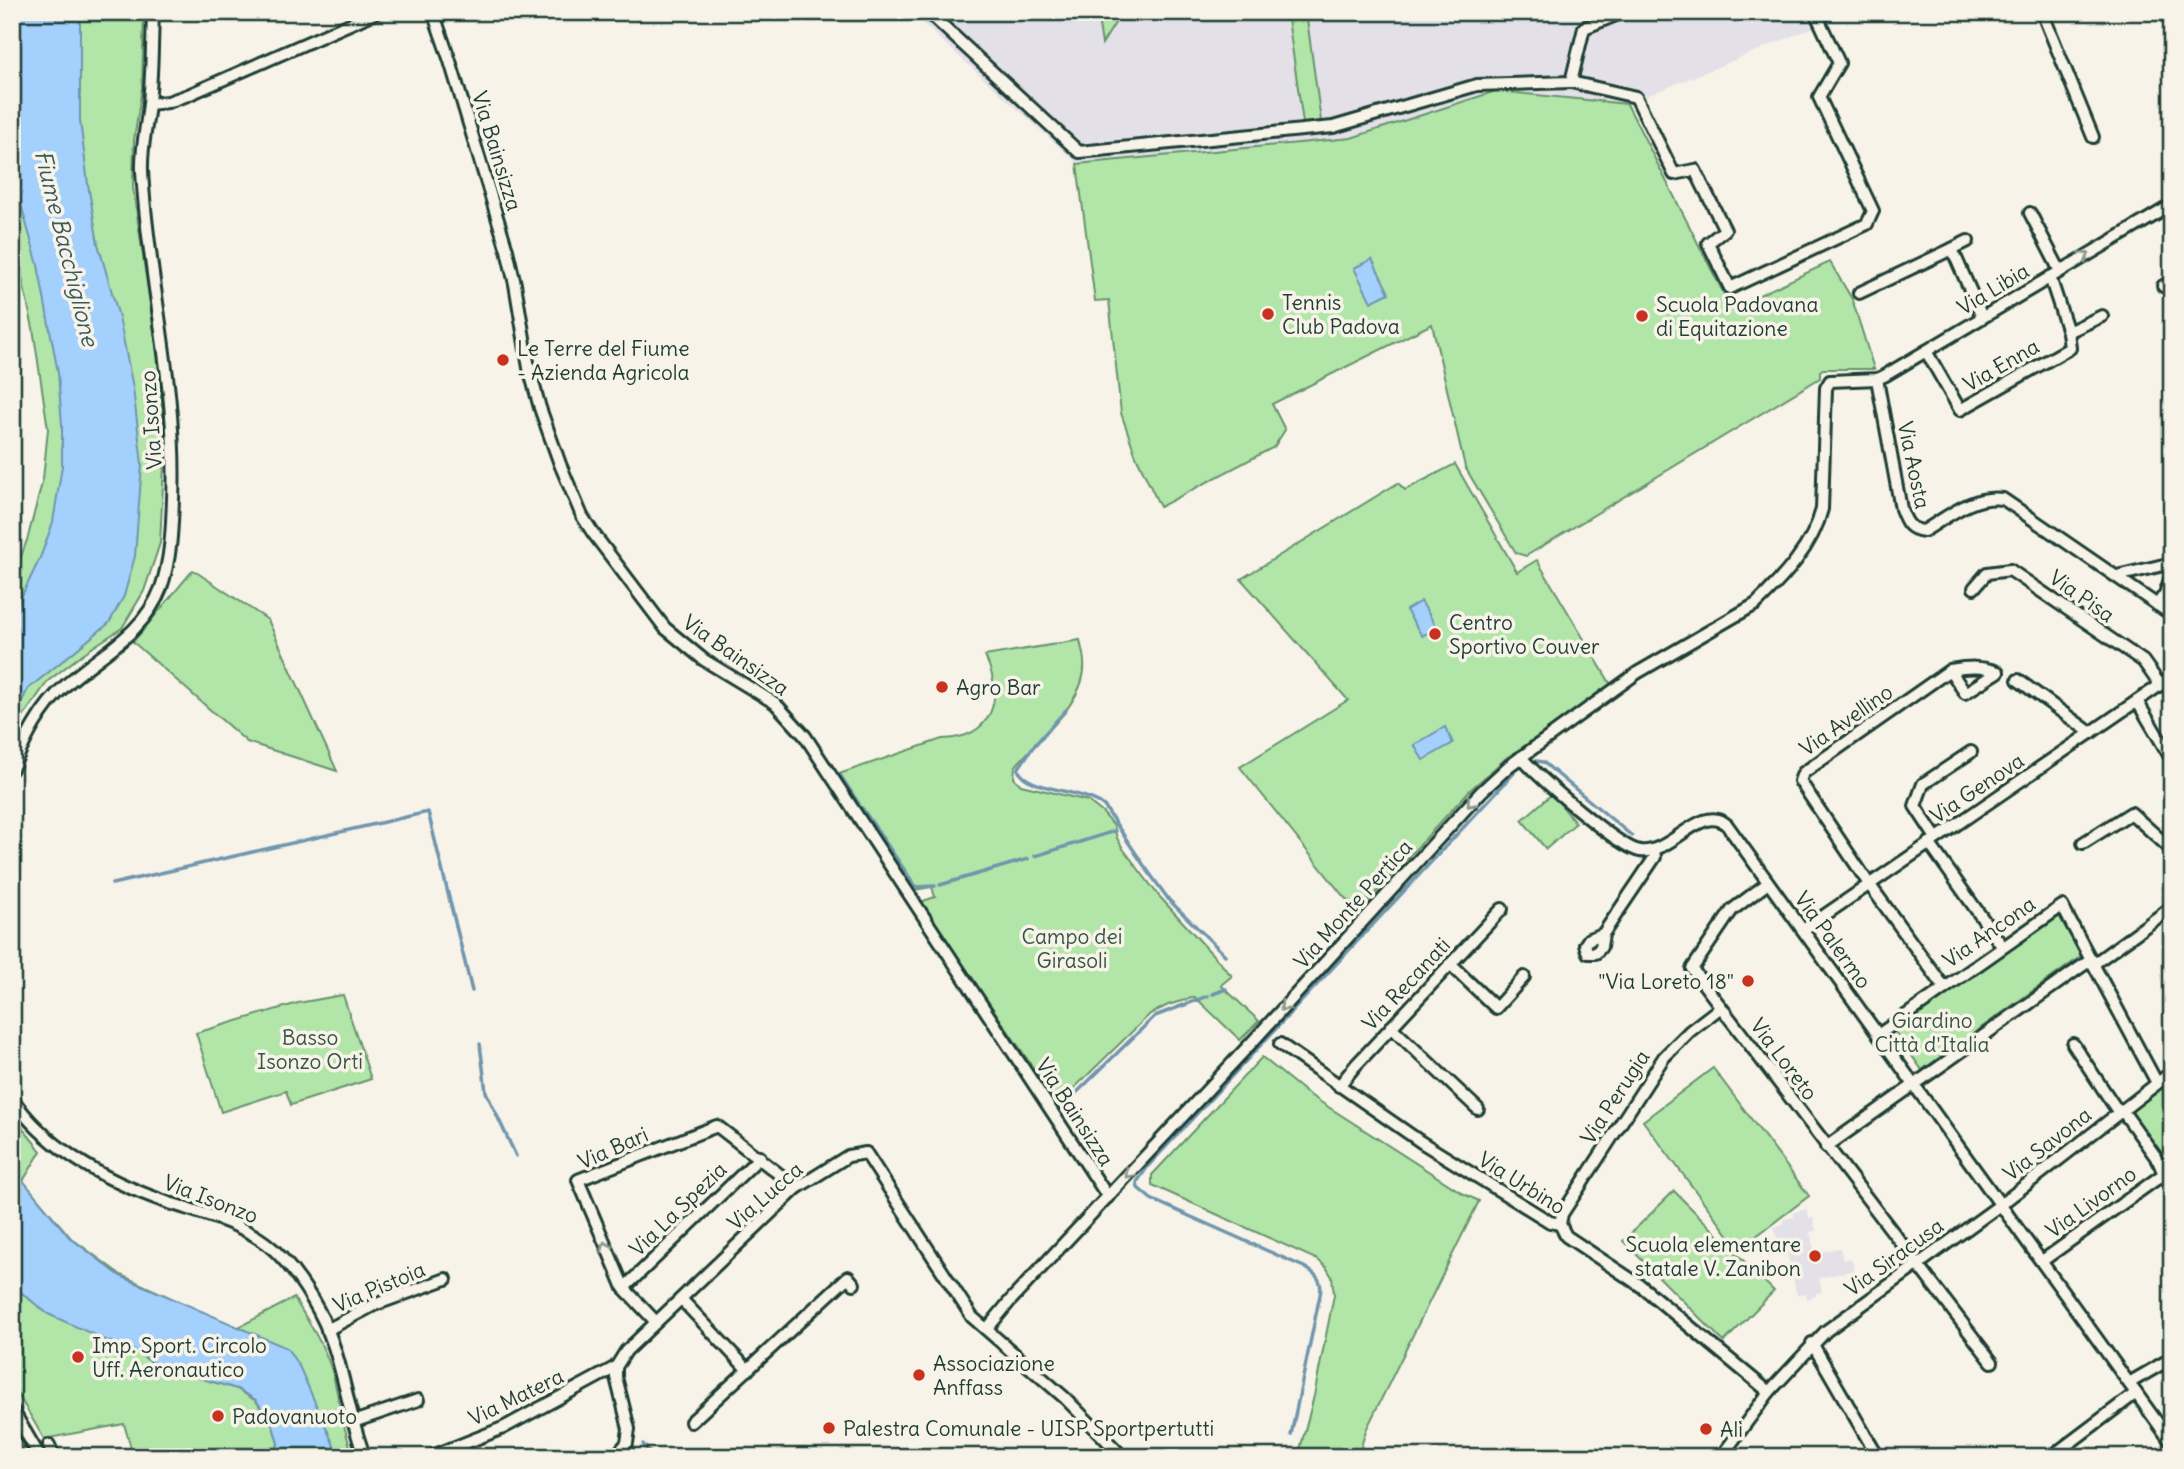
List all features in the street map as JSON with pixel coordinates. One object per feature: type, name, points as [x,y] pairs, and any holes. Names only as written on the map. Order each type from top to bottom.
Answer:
[{"type":"street","name":"Via Isonzo","points":[[12,769],[30,730],[54,697],[121,643],[144,620],[157,597],[166,569],[172,530],[174,443],[142,171],[142,137],[149,104],[153,12]]},
{"type":"street","points":[[149,104],[168,102],[188,95],[377,12]]},
{"type":"street","name":"Via Bainsizza","points":[[433,12],[507,250],[529,368],[540,408],[559,464],[582,516],[665,628],[705,660],[775,703],[805,736],[1108,1197]]},
{"type":"street","points":[[928,12],[1079,152],[1333,127],[1477,85],[1571,82],[1636,97],[1674,174],[1695,170],[1725,230],[1708,243],[1730,288],[1867,224],[1872,211],[1819,97],[1839,63],[1815,12]]},
{"type":"street","points":[[1571,82],[1584,28],[1623,12]]},
{"type":"street","points":[[2042,12],[2093,137]]},
{"type":"street","name":"Via Libia","points":[[1829,382],[1877,379],[2172,205]]},
{"type":"street","points":[[2030,213],[2055,274],[2068,332],[2102,316]]},
{"type":"street","points":[[1859,293],[1968,241]]},
{"type":"street","points":[[1952,249],[1982,317]]},
{"type":"street","name":"Via Enna","points":[[1926,351],[1960,410],[2070,348],[2068,332]]},
{"type":"street","name":"Via Aosta","points":[[1877,379],[1901,509],[1911,527],[1916,531],[1924,531],[1977,500],[2003,499],[2172,615]]},
{"type":"street","name":"Via Monte Pertica","points":[[987,1329],[1481,792],[1521,757],[1637,673],[1756,604],[1779,580],[1818,527],[1822,509],[1829,382]]},
{"type":"street","points":[[2117,576],[2172,563]]},
{"type":"street","name":"Via Pisa","points":[[1974,588],[1987,573],[2010,570],[2143,661],[2160,685]]},
{"type":"street","points":[[2157,605],[2165,594],[2172,573]]},
{"type":"street","name":"Via Avellino","points":[[1869,884],[1800,781],[1803,773],[1950,670]]},
{"type":"street","name":"Via Genova","points":[[1803,930],[2172,677]]},
{"type":"street","points":[[2018,680],[2091,733]]},
{"type":"street","points":[[2137,701],[2169,746],[2172,760]]},
{"type":"street","points":[[1971,752],[1923,784],[1915,806],[1932,841],[2002,946]]},
{"type":"street","points":[[1521,757],[1552,788],[1622,844],[1637,851],[1654,850],[1655,857],[1603,934]]},
{"type":"street","points":[[2083,844],[2131,813],[2172,850]]},
{"type":"street","name":"Via Palermo","points":[[1654,850],[1707,819],[1721,820],[2172,1443]]},
{"type":"street","name":"Via Loreto","points":[[1768,883],[1732,910],[1692,969],[1992,1362]]},
{"type":"street","points":[[1869,884],[1944,987]]},
{"type":"street","name":"Via Ancona","points":[[1878,1035],[2062,906],[2094,961],[2157,1083]]},
{"type":"street","points":[[1826,1147],[2172,907]]},
{"type":"street","name":"Via Recanati","points":[[1339,1086],[1502,908]]},
{"type":"street","points":[[1450,964],[1506,1017]]},
{"type":"street","points":[[1496,1008],[1524,976]]},
{"type":"street","name":"Via Perugia","points":[[1560,1224],[1566,1208],[1664,1057],[1690,1031],[1721,1007]]},
{"type":"street","points":[[1391,1027],[1479,1109]]},
{"type":"street","name":"Via Urbino","points":[[1280,1044],[1475,1177],[1550,1222],[1560,1224],[1566,1236],[1651,1294],[1769,1392]]},
{"type":"street","name":"Via Savona","points":[[2073,1044],[2120,1111]]},
{"type":"street","name":"Via Savona","points":[[2000,1205],[2172,1072]]},
{"type":"street","name":"Via Isonzo","points":[[12,1098],[43,1134],[98,1171],[139,1191],[227,1223],[263,1240],[277,1253],[292,1270],[327,1330],[365,1457]]},
{"type":"street","name":"Via Livorno","points":[[2120,1111],[2168,1170],[2172,1194]]},
{"type":"street","name":"Via Bari","points":[[656,1322],[624,1288],[578,1180],[717,1126],[797,1188]]},
{"type":"street","name":"Via Lucca","points":[[616,1367],[626,1351],[797,1188],[848,1156],[866,1153],[972,1317],[987,1329]]},
{"type":"street","name":"Via La Spezia","points":[[624,1288],[760,1157]]},
{"type":"street","name":"Via Livorno","points":[[2042,1261],[2168,1170]]},
{"type":"street","name":"Via Siracusa","points":[[1721,1457],[1769,1392],[1812,1343],[1840,1319],[2000,1205]]},
{"type":"street","points":[[691,1422],[848,1277],[854,1284]]},
{"type":"street","name":"Via Pistoia","points":[[327,1330],[374,1305],[446,1279]]},
{"type":"street","points":[[681,1299],[748,1370]]},
{"type":"street","points":[[987,1329],[1065,1398],[1123,1457]]},
{"type":"street","points":[[1812,1343],[1878,1457]]},
{"type":"street","points":[[2051,1457],[2132,1388],[2172,1358]]},
{"type":"street","points":[[615,1457],[627,1443],[629,1429],[616,1367]]},
{"type":"street","name":"Via Matera","points":[[430,1457],[503,1428],[616,1367]]},
{"type":"street","points":[[354,1422],[418,1400]]},
{"type":"street","points":[[12,1409],[40,1457]]},
{"type":"street","points":[[12,1441],[21,1457]]},
{"type":"street","points":[[49,1445],[54,1457]]},
{"type":"shaded area","points":[[910,12],[1851,12],[1627,104],[1496,91],[1351,138],[1077,163]]},
{"type":"shaded area","name":"Scuola elementare statale V. Zanibon","points":[[1807,1209],[1809,1218],[1813,1218],[1816,1231],[1810,1232],[1815,1253],[1840,1248],[1843,1260],[1851,1258],[1854,1270],[1819,1278],[1822,1292],[1807,1299],[1806,1294],[1797,1295],[1786,1249],[1780,1250],[1774,1227],[1784,1224],[1783,1219],[1794,1217],[1794,1212]]},
{"type":"green space","points":[[12,12],[144,12],[142,88],[134,140],[133,188],[157,351],[165,446],[160,543],[144,591],[122,628],[48,681],[23,717],[12,740],[12,582],[28,537],[43,479],[48,429],[33,328],[12,234]]},
{"type":"green space","points":[[1097,12],[1122,12],[1102,44]]},
{"type":"green space","points":[[1287,12],[1306,12],[1321,121],[1303,123]]},
{"type":"green space","name":"Scuola Padovana di Equitazione","points":[[1496,91],[1627,104],[1731,308],[1830,262],[1852,299],[1874,369],[1823,369],[1820,371],[1820,378],[1526,556],[1516,553],[1465,467],[1432,324],[1272,404],[1285,430],[1274,447],[1160,507],[1136,456],[1121,413],[1109,300],[1095,301],[1077,164],[1351,138]]},
{"type":"green space","name":"Centro Sportivo Couver","points":[[1455,464],[1517,572],[1537,560],[1613,688],[1506,758],[1469,791],[1359,911],[1344,897],[1240,767],[1348,700],[1241,579],[1398,483],[1405,490]]},
{"type":"green space","points":[[193,570],[268,620],[337,771],[247,742],[133,642]]},
{"type":"green space","name":"Campo dei Girasoli","points":[[1080,640],[1084,662],[1078,691],[1059,719],[1015,767],[1014,778],[1021,785],[1088,801],[1103,813],[1114,826],[1124,850],[1159,896],[1232,976],[1221,985],[1259,1021],[1240,1040],[1195,997],[1168,1005],[1150,1014],[1058,1104],[920,902],[935,897],[932,887],[914,890],[836,775],[942,739],[973,732],[990,713],[994,700],[991,672],[985,656]]},
{"type":"green space","points":[[1552,794],[1576,823],[1546,849],[1522,820]]},
{"type":"green space","name":"Giardino Città d'Italia","points":[[2060,913],[2083,955],[1922,1070],[1893,1029]]},
{"type":"green space","name":"Basso Isonzo Orti","points":[[343,995],[371,1079],[291,1105],[286,1091],[221,1112],[196,1033],[298,1003]]},
{"type":"green space","points":[[1262,1057],[1305,1092],[1479,1201],[1366,1430],[1358,1457],[1298,1457],[1314,1396],[1334,1295],[1332,1277],[1326,1267],[1318,1260],[1152,1185],[1152,1175]]},
{"type":"green space","points":[[1713,1068],[1809,1196],[1739,1249],[1643,1121]]},
{"type":"green space","points":[[2172,1080],[2172,1157],[2165,1162],[2130,1112]]},
{"type":"green space","points":[[12,1115],[41,1151],[23,1181],[71,1238],[121,1275],[237,1328],[294,1298],[329,1361],[354,1457],[281,1457],[271,1415],[262,1401],[236,1386],[12,1281]]},
{"type":"green space","points":[[1674,1191],[1774,1291],[1724,1342],[1623,1241]]},
{"type":"green space","name":"Imp. Sport. Circolo Uff. Aeronautico","points":[[12,1285],[48,1314],[129,1349],[159,1366],[237,1389],[256,1401],[273,1426],[278,1443],[276,1457],[115,1457],[132,1451],[124,1424],[44,1439],[12,1384]]},
{"type":"water","name":"Fiume Bacchiglione","points":[[12,12],[80,12],[80,121],[88,184],[98,244],[119,317],[133,388],[142,464],[135,556],[124,596],[109,623],[28,689],[12,721],[12,616],[40,558],[53,522],[62,466],[62,425],[58,373],[38,265],[12,173]]},
{"type":"water","points":[[1372,259],[1389,293],[1371,302],[1354,268]]},
{"type":"water","points":[[1421,601],[1437,628],[1422,636],[1406,610]]},
{"type":"water","points":[[1445,727],[1453,743],[1423,760],[1414,745]]},
{"type":"water","points":[[12,1160],[25,1183],[69,1237],[120,1276],[287,1348],[300,1368],[339,1457],[276,1457],[278,1443],[273,1426],[256,1400],[237,1389],[159,1366],[131,1349],[48,1314],[12,1285]]},
{"type":"waterway","points":[[1066,710],[1033,747],[1018,769],[1032,782],[1083,796],[1104,806],[1169,900],[1225,955]]},
{"type":"waterway","points":[[1536,761],[1543,762],[1632,836]]},
{"type":"waterway","points":[[1291,1435],[1320,1295],[1318,1278],[1304,1267],[1151,1199],[1138,1188],[1137,1182],[1148,1166],[1514,773]]},
{"type":"waterway","points":[[840,775],[859,804]]},
{"type":"waterway","points":[[862,808],[916,887],[935,886]]},
{"type":"waterway","points":[[112,884],[428,812],[472,991]]},
{"type":"waterway","points":[[1035,856],[1115,831]]},
{"type":"waterway","points":[[940,885],[1028,859]]},
{"type":"waterway","points":[[1213,994],[1226,989]]},
{"type":"waterway","points":[[1060,1109],[1155,1016],[1208,996]]},
{"type":"waterway","points":[[480,1044],[486,1092],[516,1156]]},
{"type":"waterway","points":[[643,1444],[653,1457]]},
{"type":"place","name":"Tennis Club Padova","points":[[1268,314]]},
{"type":"place","name":"Scuola Padovana di Equitazione","points":[[1642,316]]},
{"type":"place","name":"Le Terre del Fiume - Azienda Agricola","points":[[503,360]]},
{"type":"place","name":"Centro Sportivo Couver","points":[[1435,634]]},
{"type":"place","name":"Agro Bar","points":[[942,687]]},
{"type":"place","name":"\"Via Loreto 18\"","points":[[1748,981]]},
{"type":"place","name":"Scuola elementare statale V. Zanibon","points":[[1815,1256]]},
{"type":"place","name":"Imp. Sport. Circolo Uff. Aeronautico","points":[[78,1357]]},
{"type":"place","name":"Associazione Anffass","points":[[919,1375]]},
{"type":"place","name":"Padovanuoto","points":[[218,1416]]},
{"type":"place","name":"Palestra Comunale - UISP Sportpertutti","points":[[829,1428]]},
{"type":"place","name":"Alì","points":[[1706,1429]]}]
